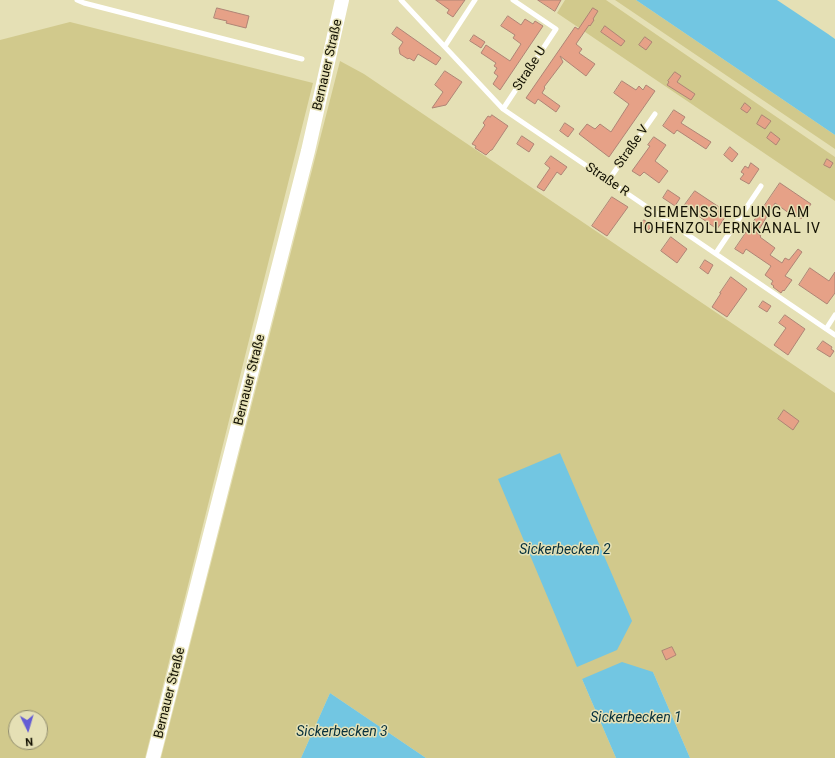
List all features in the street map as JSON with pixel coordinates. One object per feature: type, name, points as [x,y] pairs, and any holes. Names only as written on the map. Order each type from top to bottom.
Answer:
[{"type":"main road","name":"Bernauer Straße","points":[[153,758],[308,151],[342,0]]},
{"type":"lane","points":[[77,0],[302,59]]},
{"type":"lane","name":"Straße R","points":[[401,0],[504,109],[835,335]]},
{"type":"lane","points":[[445,46],[475,0]]},
{"type":"lane","name":"Straße U","points":[[504,109],[556,29],[513,0]]},
{"type":"lane","name":"Straße V","points":[[608,181],[655,114]]},
{"type":"lane","points":[[716,253],[761,186]]},
{"type":"lane","points":[[826,329],[835,315]]},
{"type":"shaded area","points":[[565,0],[606,0],[835,157],[835,201],[557,13]]},
{"type":"shaded area","points":[[615,0],[636,0],[835,135],[835,149]]},
{"type":"shaded area","points":[[70,22],[313,83],[145,758],[0,758],[0,40]]},
{"type":"shaded area","points":[[340,61],[364,74],[835,393],[835,758],[690,758],[653,672],[582,679],[616,758],[426,758],[330,693],[301,758],[161,758]]},
{"type":"water","points":[[636,0],[777,0],[828,34],[835,39],[835,135]]},
{"type":"water","name":"Sickerbecken 2","points":[[560,453],[632,621],[617,650],[577,667],[498,479]]},
{"type":"water","name":"Sickerbecken 1","points":[[622,662],[653,672],[690,758],[616,758],[582,679]]},
{"type":"water","name":"Sickerbecken 3","points":[[330,693],[426,758],[301,758]]},
{"type":"building","points":[[436,0],[465,0],[453,17],[447,13],[449,10]]},
{"type":"building","points":[[538,0],[561,0],[555,11]]},
{"type":"building","points":[[217,8],[249,16],[246,28],[214,18]]},
{"type":"building","points":[[593,8],[598,11],[593,19],[594,20],[576,44],[582,49],[579,53],[595,64],[586,76],[560,56],[563,62],[544,87],[545,88],[542,93],[560,106],[556,112],[538,99],[535,104],[526,98],[575,27],[578,29]]},
{"type":"building","points":[[508,16],[521,25],[525,19],[533,24],[535,21],[543,26],[500,90],[493,84],[498,76],[494,73],[497,68],[494,66],[496,63],[481,53],[486,45],[510,61],[521,44],[513,38],[515,35],[501,26]]},
{"type":"building","points":[[605,26],[625,41],[621,46],[601,32]]},
{"type":"building","points":[[397,27],[441,58],[436,65],[418,54],[414,61],[400,54],[399,48],[403,42],[392,34]]},
{"type":"building","points":[[474,35],[485,42],[481,48],[470,41]]},
{"type":"building","points":[[645,37],[652,42],[646,50],[639,45]]},
{"type":"building","points":[[445,71],[462,82],[446,105],[432,108],[443,92],[435,85]]},
{"type":"building","points":[[675,72],[681,76],[677,82],[695,94],[691,100],[667,85],[669,82],[668,81]]},
{"type":"building","points":[[622,81],[636,90],[639,86],[643,90],[646,85],[655,91],[609,157],[579,134],[587,124],[595,129],[600,124],[611,132],[629,104],[614,93]]},
{"type":"building","points":[[745,103],[751,108],[747,113],[741,109]]},
{"type":"building","points":[[674,110],[685,117],[681,123],[711,142],[706,149],[677,130],[674,134],[663,126]]},
{"type":"building","points":[[492,115],[508,126],[492,150],[486,155],[475,148],[476,146],[472,144],[485,125],[483,123],[488,116],[490,117]]},
{"type":"building","points":[[762,115],[771,121],[765,129],[757,124]]},
{"type":"building","points":[[565,123],[574,129],[568,137],[560,131]]},
{"type":"building","points":[[771,132],[780,139],[776,145],[767,138]]},
{"type":"building","points":[[522,136],[534,144],[529,152],[517,144]]},
{"type":"building","points":[[654,137],[666,145],[655,161],[668,171],[659,183],[644,172],[640,176],[632,171],[650,146],[648,145]]},
{"type":"building","points":[[730,147],[738,154],[732,162],[724,155]]},
{"type":"building","points":[[551,156],[567,167],[561,175],[557,172],[544,191],[537,187],[550,168],[545,164]]},
{"type":"building","points":[[827,159],[833,163],[830,168],[824,165]]},
{"type":"building","points":[[751,163],[759,169],[749,184],[740,179],[744,174],[741,172],[745,166],[748,168]]},
{"type":"building","points":[[780,183],[811,204],[801,219],[795,214],[793,216],[775,203],[757,233],[775,248],[770,255],[782,263],[785,258],[789,260],[798,249],[802,252],[785,276],[792,280],[781,293],[771,284],[773,281],[765,275],[771,266],[746,249],[743,254],[735,249]]},
{"type":"building","points":[[668,190],[680,198],[675,206],[663,198]]},
{"type":"building","points":[[695,191],[728,213],[717,229],[684,206]]},
{"type":"building","points":[[612,197],[628,207],[607,236],[592,226]]},
{"type":"building","points":[[644,220],[652,225],[647,232],[639,227]]},
{"type":"building","points":[[671,237],[687,249],[677,263],[661,251]]},
{"type":"building","points":[[705,260],[713,265],[708,274],[700,268]]},
{"type":"building","points":[[810,268],[829,281],[835,272],[835,293],[827,304],[799,285]]},
{"type":"building","points":[[731,277],[747,289],[727,317],[712,307]]},
{"type":"building","points":[[763,301],[771,306],[767,312],[759,307]]},
{"type":"building","points":[[785,315],[805,329],[788,355],[774,345],[786,328],[779,323]]},
{"type":"building","points":[[823,341],[832,347],[831,349],[834,351],[830,357],[817,349]]},
{"type":"building","points":[[784,410],[799,421],[793,430],[778,419]]},
{"type":"building","points":[[672,647],[676,655],[666,660],[662,651]]},
{"type":"district","name":"SIEMENSSIEDLUNG AM HOHENZOLLERNKANAL IV","points":[[727,222]]}]
